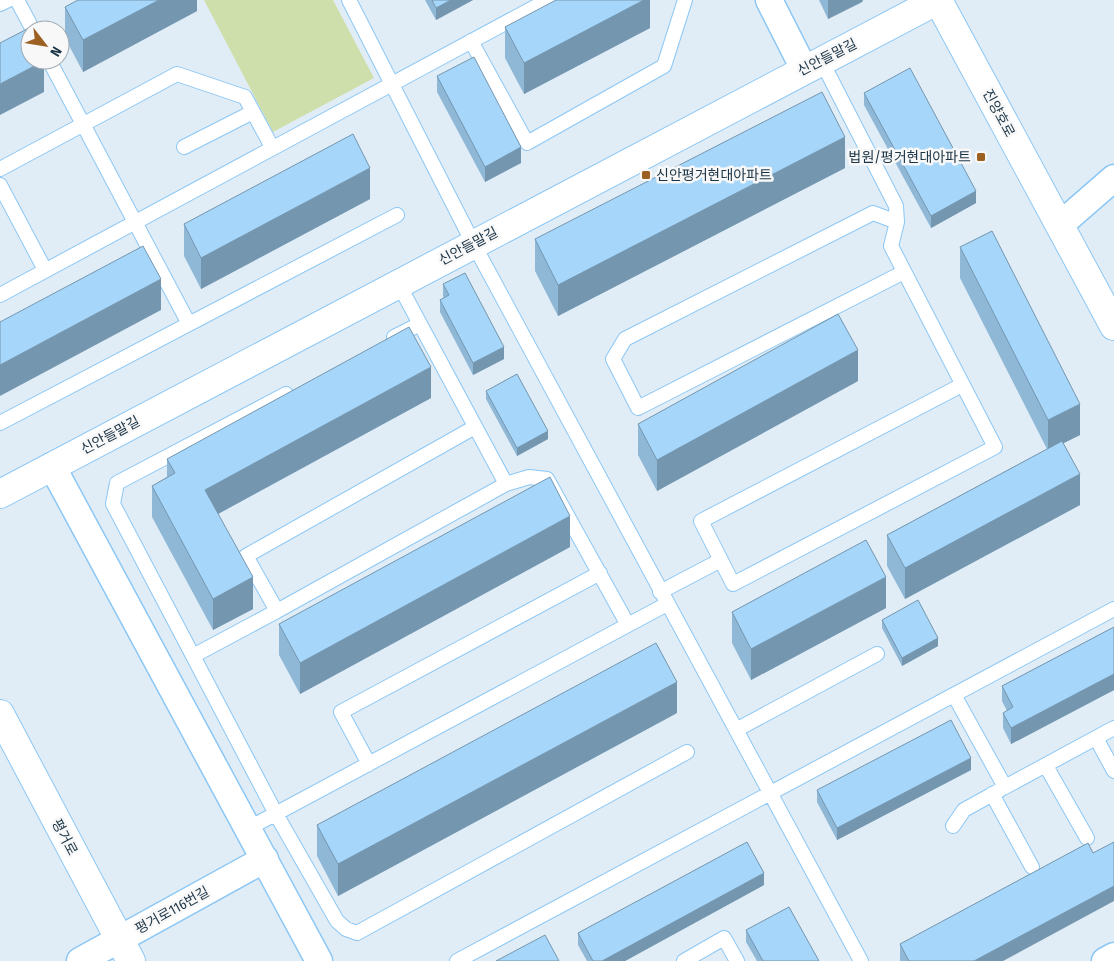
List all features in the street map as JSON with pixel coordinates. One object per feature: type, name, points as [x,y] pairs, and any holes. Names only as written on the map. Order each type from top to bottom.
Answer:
[{"type":"street","points":[[769,0],[812,64]]},
{"type":"street","name":"신안들말길","points":[[0,494],[812,64],[938,0]]},
{"type":"street","name":"진양호로","points":[[938,0],[1114,326]]},
{"type":"street","points":[[1060,225],[1114,178]]},
{"type":"street","points":[[52,466],[249,828],[318,961]]},
{"type":"street","name":"평거로","points":[[0,714],[125,950]]},
{"type":"street","name":"평거로116번길","points":[[80,961],[125,950],[265,859]]},
{"type":"street","points":[[1105,961],[1114,956]]},
{"type":"lane","points":[[0,4],[8,0]]},
{"type":"lane","points":[[17,0],[28,20]]},
{"type":"lane","points":[[349,0],[474,243],[663,598],[862,961]]},
{"type":"lane","points":[[0,295],[548,0]]},
{"type":"lane","points":[[471,41],[527,142],[664,66],[685,0]]},
{"type":"lane","points":[[812,64],[896,206],[897,222],[891,246],[994,447],[734,584],[701,521],[962,385]]},
{"type":"lane","points":[[54,70],[189,324]]},
{"type":"lane","points":[[0,169],[82,123],[177,74],[245,97],[272,147]]},
{"type":"lane","points":[[184,147],[253,112]]},
{"type":"lane","points":[[0,184],[45,270]]},
{"type":"lane","points":[[897,222],[873,213],[625,339],[613,359],[638,408],[904,272]]},
{"type":"lane","points":[[0,423],[397,215]]},
{"type":"lane","points":[[398,283],[506,484]]},
{"type":"lane","points":[[385,342],[420,324]]},
{"type":"lane","points":[[299,388],[117,483],[113,504],[276,814],[337,920],[346,928],[357,933],[686,752]]},
{"type":"lane","points":[[277,611],[246,556],[475,427]]},
{"type":"lane","points":[[193,656],[506,484],[529,477],[547,479],[628,625]]},
{"type":"lane","points":[[249,828],[628,625],[663,598],[721,560]]},
{"type":"lane","points":[[369,764],[341,712],[600,574]]},
{"type":"lane","points":[[457,961],[1114,609]]},
{"type":"lane","points":[[736,730],[877,654]]},
{"type":"lane","points":[[954,695],[1005,787]]},
{"type":"lane","points":[[953,826],[964,810],[1114,728]]},
{"type":"lane","points":[[1096,738],[1114,771]]},
{"type":"lane","points":[[1046,766],[1087,838]]},
{"type":"lane","points":[[992,794],[1032,867]]},
{"type":"lane","points":[[684,961],[724,938],[737,961]]},
{"type":"green space","points":[[204,0],[333,0],[374,78],[273,132]]},
{"type":"building","points":[[78,0],[159,0],[83,40],[65,7]]},
{"type":"building","points":[[432,0],[451,0],[436,8]]},
{"type":"building","points":[[556,0],[644,0],[524,63],[505,27]]},
{"type":"building","points":[[20,33],[20,70],[27,70],[0,84],[0,43]]},
{"type":"building","points":[[474,57],[521,147],[485,167],[437,76]]},
{"type":"building","points":[[910,68],[976,191],[931,216],[864,93]]},
{"type":"building","points":[[822,92],[845,137],[558,285],[535,239]]},
{"type":"building","points":[[353,134],[370,168],[201,258],[184,224]]},
{"type":"building","points":[[992,231],[1080,404],[1048,420],[960,247]]},
{"type":"building","points":[[143,246],[161,279],[0,365],[0,322]]},
{"type":"building","points":[[465,273],[504,347],[473,363],[440,300],[449,295],[443,284]]},
{"type":"building","points":[[838,314],[858,350],[657,460],[638,424]]},
{"type":"building","points":[[409,327],[431,367],[205,490],[253,577],[213,599],[152,486],[175,473],[167,459]]},
{"type":"building","points":[[517,374],[548,431],[517,448],[486,391]]},
{"type":"building","points":[[1062,441],[1080,474],[905,568],[887,535]]},
{"type":"building","points":[[550,477],[570,516],[300,663],[279,624]]},
{"type":"building","points":[[866,540],[886,577],[751,649],[732,612]]},
{"type":"building","points":[[918,600],[938,638],[902,658],[882,620]]},
{"type":"building","points":[[1114,627],[1114,674],[1011,728],[1003,713],[1013,707],[1002,686]]},
{"type":"building","points":[[656,643],[677,682],[338,864],[317,825]]},
{"type":"building","points":[[951,720],[971,758],[837,828],[817,790]]},
{"type":"building","points":[[747,842],[764,873],[602,961],[593,961],[578,933]]},
{"type":"building","points":[[1114,842],[1114,886],[974,961],[909,961],[900,944],[1088,843],[1093,853]]},
{"type":"building","points":[[789,907],[819,961],[763,961],[746,930]]},
{"type":"building","points":[[545,935],[559,961],[496,961]]},
{"type":"place","name":"법원/평거현대아파트","points":[[981,157]]},
{"type":"place","name":"신안평거현대아파트","points":[[646,175]]}]
